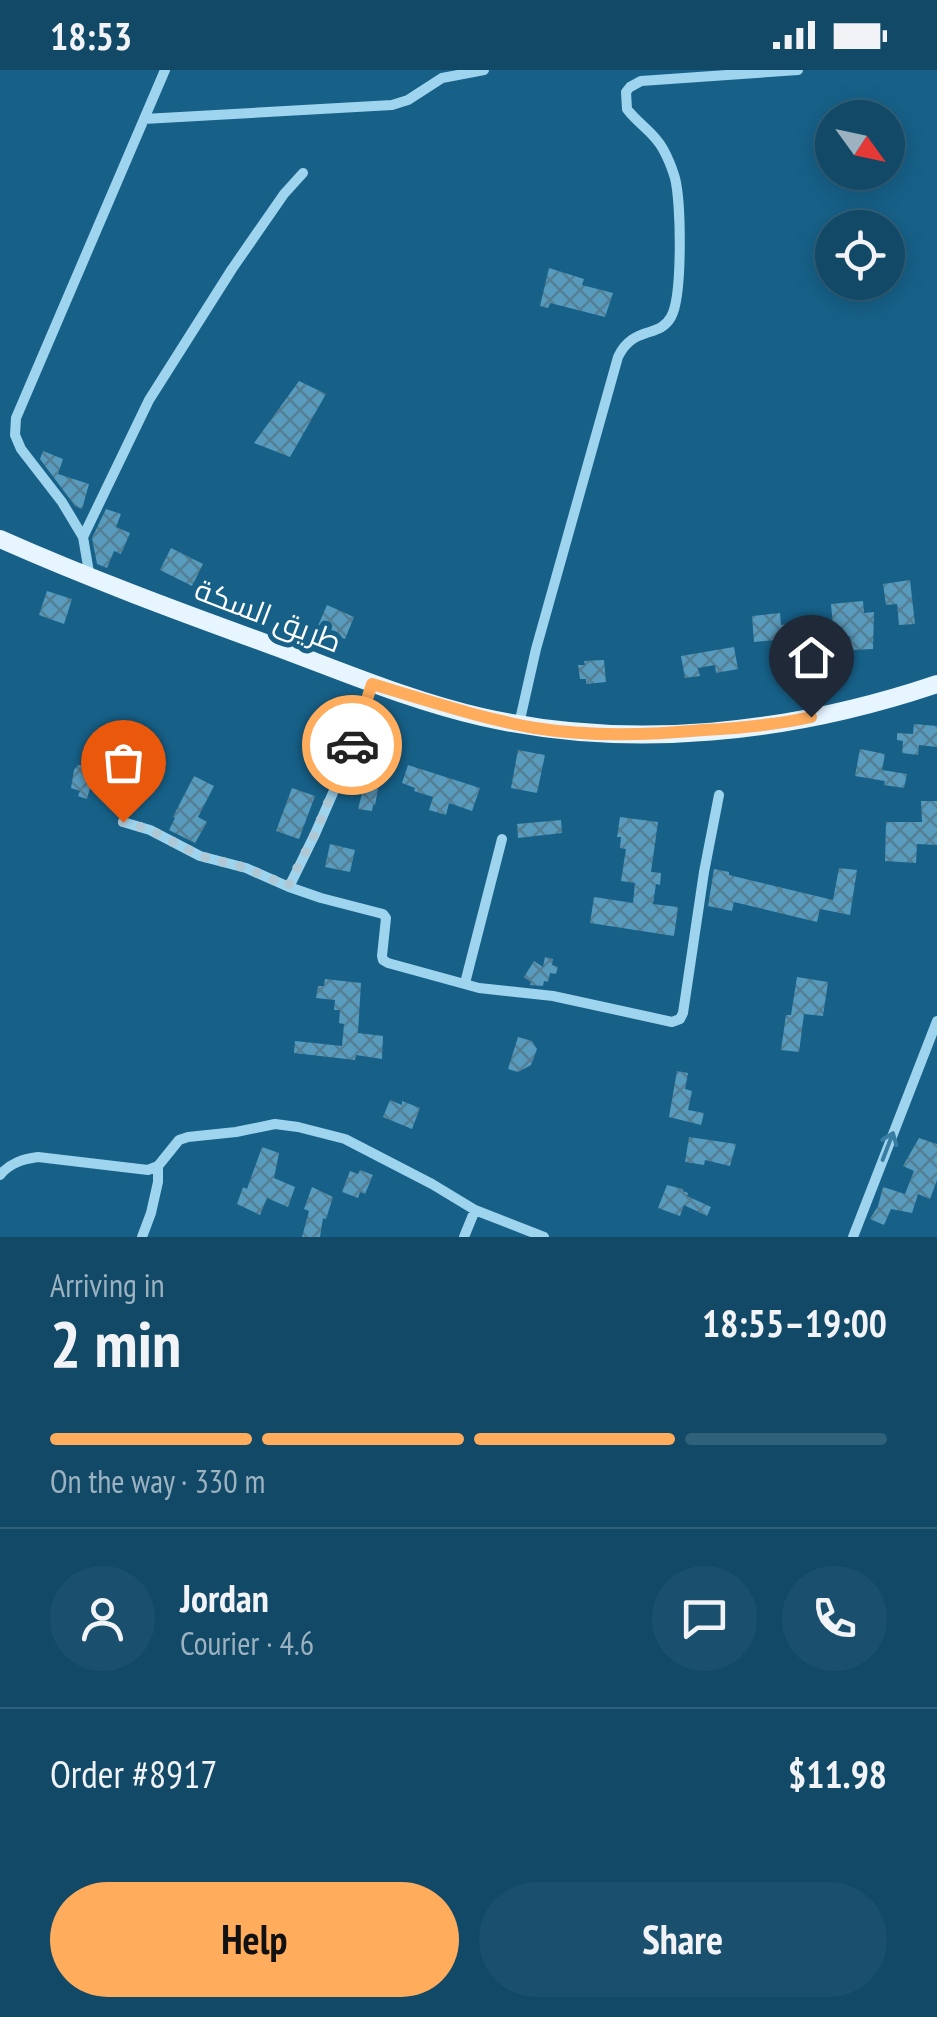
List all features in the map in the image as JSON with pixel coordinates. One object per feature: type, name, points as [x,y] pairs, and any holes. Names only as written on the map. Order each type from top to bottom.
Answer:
[{"type":"main road","name":"طريق السكة","points":[[0,539],[90,579],[372,684],[520,724],[598,735],[775,725],[884,702],[937,684]]},
{"type":"street","points":[[90,579],[83,536],[22,449],[15,435],[16,418],[165,70]]},
{"type":"street","points":[[422,90],[436,70]]},
{"type":"street","points":[[144,119],[392,105],[408,100],[442,78],[484,70]]},
{"type":"street","points":[[520,724],[536,649],[618,358],[632,338],[668,322],[676,304],[680,259],[675,178],[656,136],[627,109],[626,92],[641,81],[798,70]]},
{"type":"street","points":[[83,536],[149,400],[232,269],[303,173]]},
{"type":"street","points":[[288,886],[346,762],[372,684]]},
{"type":"street","points":[[123,822],[150,830],[200,856],[246,868],[321,898],[383,914],[383,960],[479,988],[554,996],[672,1022],[683,1013],[719,795]]},
{"type":"street","points":[[465,983],[502,839]]},
{"type":"street","points":[[853,1237],[937,1020]]},
{"type":"street","points":[[0,1175],[23,1158],[38,1157],[148,1170],[158,1166],[179,1140],[188,1137],[275,1124],[298,1126],[345,1139],[475,1210],[544,1237]]},
{"type":"street","points":[[142,1237],[158,1182],[158,1166]]},
{"type":"street","points":[[464,1237],[475,1210]]},
{"type":"building","points":[[549,268],[584,279],[582,285],[613,293],[605,317],[550,303],[548,308],[540,306]]},
{"type":"building","points":[[299,381],[326,394],[290,457],[254,443]]},
{"type":"building","points":[[43,451],[63,459],[58,474],[89,484],[82,509],[75,506],[40,459]]},
{"type":"building","points":[[106,509],[121,514],[116,527],[130,533],[121,554],[114,551],[107,568],[97,564],[92,538]]},
{"type":"building","points":[[171,548],[203,564],[192,586],[160,570]]},
{"type":"building","points":[[910,580],[915,624],[899,625],[897,604],[886,605],[883,584]]},
{"type":"building","points":[[47,591],[72,599],[64,624],[39,615]]},
{"type":"building","points":[[863,601],[864,613],[874,612],[873,649],[851,650],[850,636],[834,638],[831,604]]},
{"type":"building","points":[[327,605],[354,617],[345,639],[317,628]]},
{"type":"building","points":[[780,613],[781,625],[814,622],[817,658],[796,660],[794,646],[786,647],[785,639],[754,642],[752,616]]},
{"type":"building","points":[[734,647],[738,669],[716,673],[715,665],[698,668],[700,676],[685,678],[681,656]]},
{"type":"building","points":[[604,660],[606,682],[586,684],[586,679],[580,679],[578,665]]},
{"type":"building","points":[[914,724],[937,726],[937,747],[919,745],[918,755],[902,753],[903,741],[897,740],[897,733],[913,734]]},
{"type":"building","points":[[860,749],[885,754],[882,770],[907,774],[904,788],[855,776]]},
{"type":"building","points":[[518,750],[545,755],[537,793],[511,788]]},
{"type":"building","points":[[373,751],[392,757],[384,780],[380,779],[372,811],[358,809]]},
{"type":"building","points":[[85,763],[96,766],[87,799],[71,788],[74,770]]},
{"type":"building","points":[[408,765],[480,788],[472,811],[449,803],[446,815],[429,810],[433,797],[402,783]]},
{"type":"building","points":[[194,776],[214,786],[198,817],[207,822],[195,843],[169,830]]},
{"type":"building","points":[[292,788],[315,796],[299,839],[276,831]]},
{"type":"building","points":[[921,801],[937,801],[937,845],[917,844],[916,863],[885,861],[886,822],[922,822]]},
{"type":"building","points":[[620,817],[658,822],[651,872],[661,873],[653,904],[678,907],[674,936],[590,923],[594,897],[633,903],[635,883],[621,881],[626,849],[620,848],[621,837],[617,837]]},
{"type":"building","points":[[561,820],[562,833],[518,838],[517,824]]},
{"type":"building","points":[[330,844],[355,850],[350,872],[325,867]]},
{"type":"building","points":[[839,868],[857,870],[850,915],[820,909],[817,922],[734,902],[732,911],[708,906],[714,869],[833,900]]},
{"type":"building","points":[[545,957],[553,959],[552,965],[558,967],[556,974],[550,973],[543,986],[530,985],[524,977],[534,961],[543,967]]},
{"type":"building","points":[[797,977],[828,982],[823,1016],[804,1014],[799,1052],[781,1050]]},
{"type":"building","points":[[325,979],[361,983],[358,1033],[383,1036],[382,1059],[294,1053],[295,1041],[342,1046],[344,1024],[339,1023],[340,1010],[334,1010],[335,1000],[316,998],[318,986],[324,986]]},
{"type":"building","points":[[518,1037],[532,1041],[537,1049],[531,1065],[518,1072],[508,1069]]},
{"type":"building","points":[[677,1071],[688,1073],[685,1089],[692,1091],[688,1110],[704,1113],[701,1125],[669,1117]]},
{"type":"building","points":[[390,1100],[420,1108],[412,1129],[383,1117]]},
{"type":"building","points":[[689,1137],[736,1144],[730,1166],[705,1160],[704,1165],[685,1162]]},
{"type":"building","points":[[919,1138],[937,1144],[937,1180],[930,1199],[918,1194],[912,1213],[891,1209],[884,1225],[870,1219],[883,1187],[905,1194],[914,1171],[903,1166]]},
{"type":"building","points":[[262,1147],[279,1153],[274,1178],[295,1187],[288,1207],[267,1198],[260,1215],[237,1204],[243,1187],[247,1189]]},
{"type":"building","points":[[360,1170],[373,1175],[365,1194],[360,1192],[358,1198],[342,1192],[350,1171],[358,1174]]},
{"type":"building","points":[[667,1185],[683,1189],[687,1196],[711,1207],[707,1216],[684,1205],[680,1216],[658,1208]]},
{"type":"building","points":[[312,1187],[333,1197],[326,1219],[323,1218],[320,1237],[302,1237],[309,1211],[304,1209]]},
{"type":"way so far","points":[[123,822],[150,830],[200,856],[246,868],[288,886],[315,834],[352,745]]},
{"type":"route","points":[[352,745],[372,684],[479,716],[598,735],[775,725],[811,717]]}]
